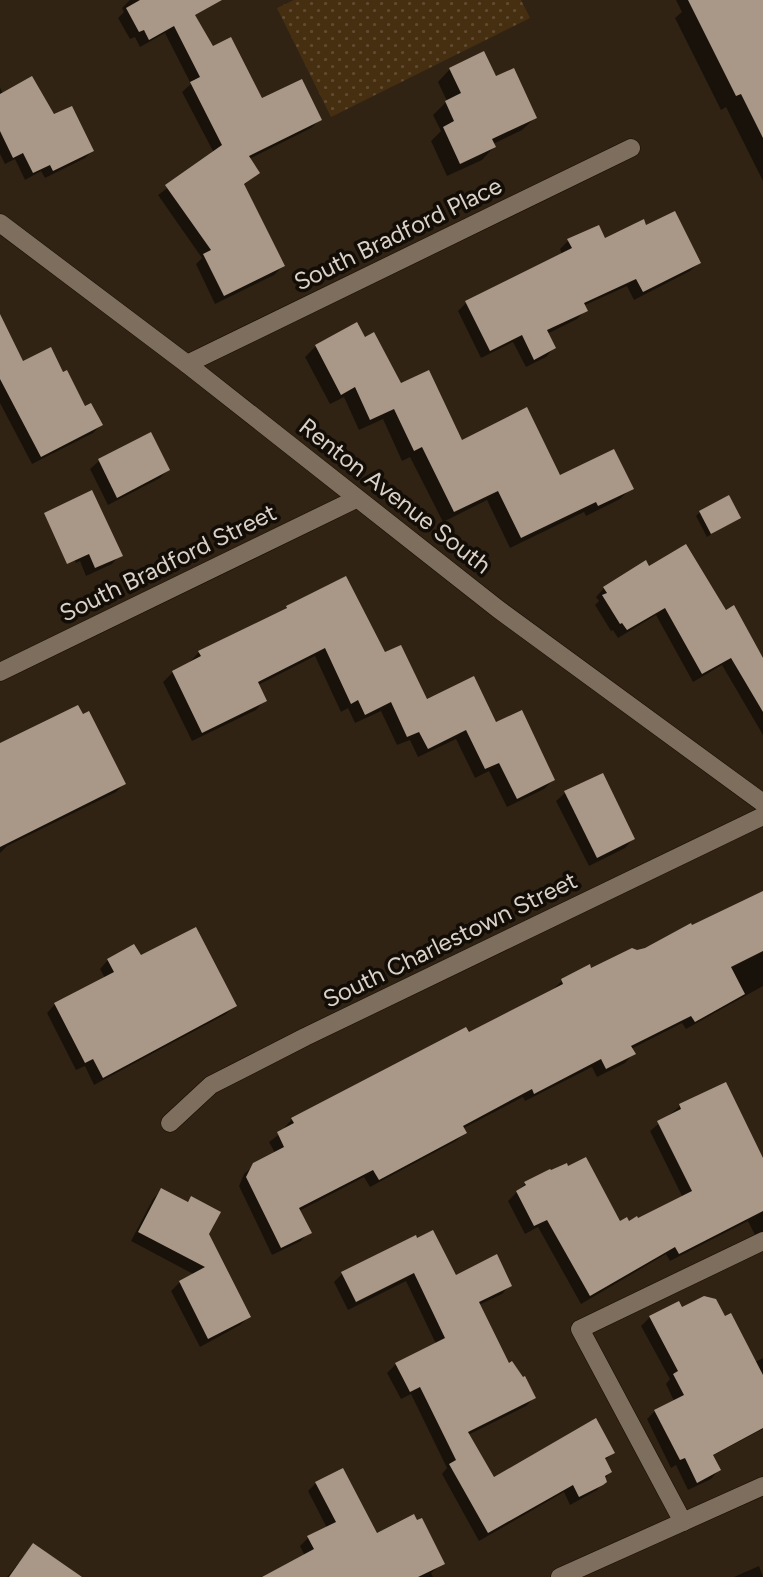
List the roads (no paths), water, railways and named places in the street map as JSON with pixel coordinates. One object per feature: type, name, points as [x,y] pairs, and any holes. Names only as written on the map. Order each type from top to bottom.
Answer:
[{"type":"street","name":"South Bradford Place","points":[[187,363],[631,148]]},
{"type":"street","name":"Renton Avenue South","points":[[0,223],[187,363],[498,609],[763,803]]},
{"type":"street","name":"South Bradford Street","points":[[0,672],[356,499]]},
{"type":"street","name":"South Charlestown Street","points":[[170,1123],[211,1085],[763,816]]},
{"type":"street","points":[[683,1522],[580,1329],[763,1241]]},
{"type":"street","points":[[560,1577],[763,1486]]}]
